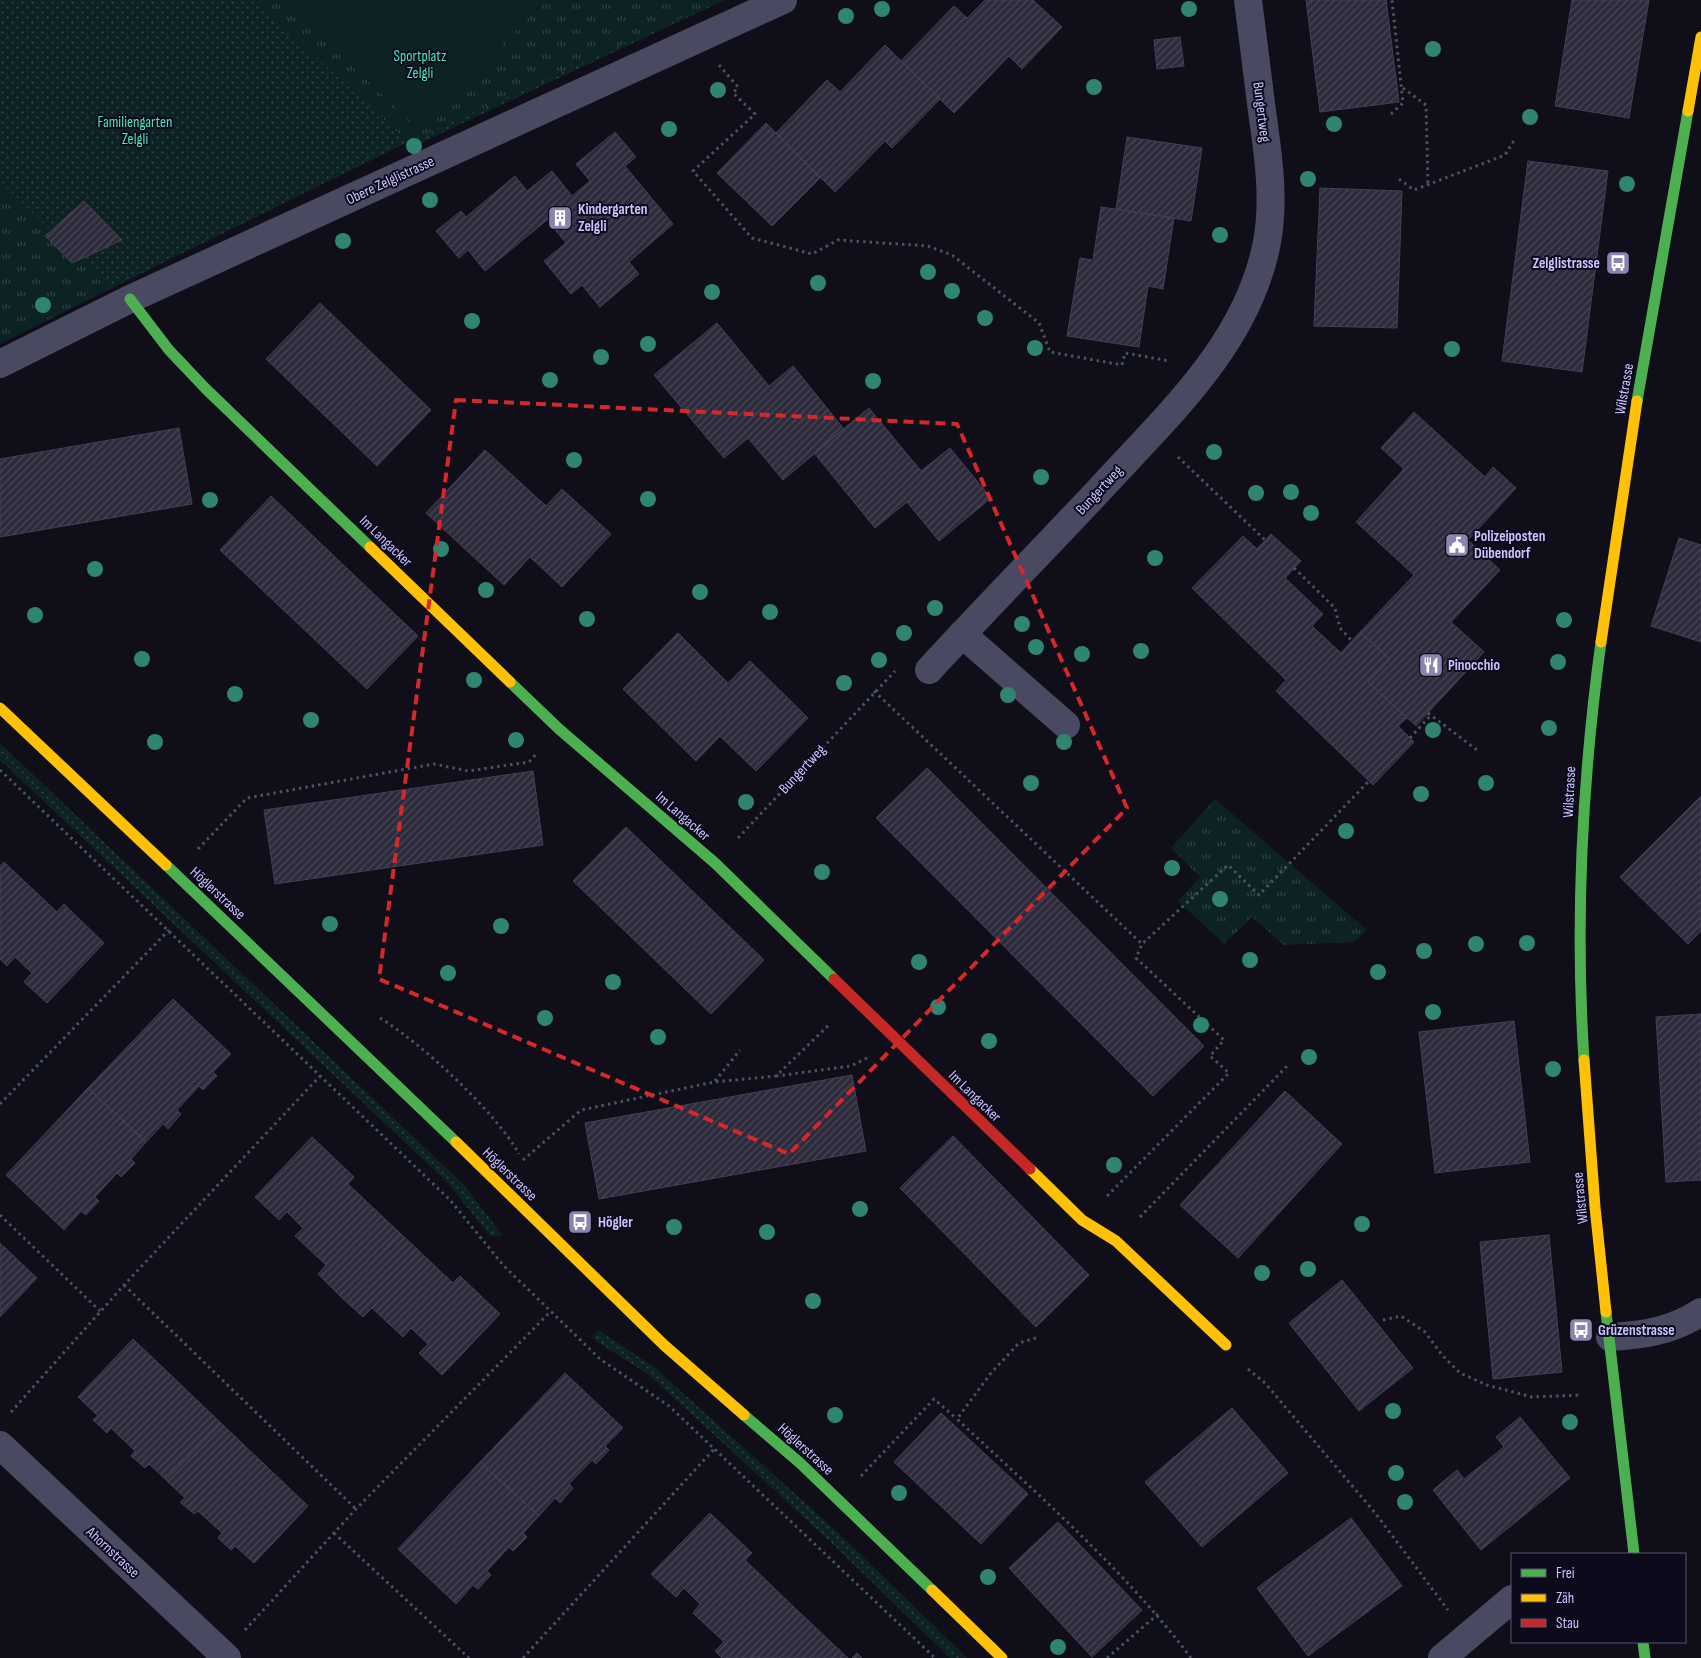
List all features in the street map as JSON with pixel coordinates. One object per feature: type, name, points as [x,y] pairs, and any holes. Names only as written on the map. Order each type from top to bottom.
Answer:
[{"type":"street","name":"Obere Zelglistrasse","points":[[0,364],[130,299],[783,0]]},
{"type":"street","name":"Bungertweg","points":[[929,670],[1151,433],[1208,368],[1237,325],[1254,285],[1267,242],[1270,202],[1268,156],[1248,0]]},
{"type":"street","name":"Wilstrasse","points":[[1634,1553],[1584,1091],[1580,993],[1581,861],[1586,759],[1596,664],[1629,451],[1701,37]]},
{"type":"street","name":"Im Langacker","points":[[130,299],[170,350],[206,389],[559,729],[715,863],[1082,1220],[1116,1241],[1226,1344]]},
{"type":"street","points":[[962,634],[1066,725]]},
{"type":"street","name":"Höglerstrasse","points":[[0,708],[351,1040],[664,1344],[800,1463],[1002,1658]]},
{"type":"street","points":[[1610,1338],[1656,1333],[1677,1326],[1701,1312]]},
{"type":"street","name":"Ahornstrasse","points":[[0,1445],[224,1656]]},
{"type":"street","points":[[1442,1658],[1511,1600]]},
{"type":"street","points":[[1643,1643],[1645,1658]]},
{"type":"path","points":[[1391,114],[1404,103],[1392,0]]},
{"type":"path","points":[[715,61],[738,86],[733,93],[755,114],[693,172],[752,238],[812,254],[838,240],[928,246],[952,255],[1039,323],[1050,352],[1122,364],[1125,353],[1208,368]]},
{"type":"path","points":[[1403,88],[1426,105],[1428,185]]},
{"type":"path","points":[[1399,179],[1414,190],[1505,155],[1515,139]]},
{"type":"path","points":[[1151,433],[1229,504],[1265,540]]},
{"type":"path","points":[[1294,568],[1335,608],[1340,628],[1352,640]]},
{"type":"path","name":"Bungertweg","points":[[715,863],[874,691],[903,664],[929,670]]},
{"type":"path","points":[[874,691],[1142,944]]},
{"type":"path","points":[[1410,738],[1430,714],[1477,750]]},
{"type":"path","points":[[194,854],[247,798],[434,764],[468,771],[529,762],[559,729]]},
{"type":"path","points":[[0,770],[450,1200],[503,1265],[600,1359],[669,1406],[935,1658]]},
{"type":"path","points":[[1082,1220],[1229,1073],[1210,1056],[1224,1040],[1136,958],[1142,944],[1228,865],[1259,895],[1369,782]]},
{"type":"path","points":[[0,1104],[169,930]]},
{"type":"path","points":[[776,1076],[856,999]]},
{"type":"path","points":[[523,1160],[581,1110],[714,1082],[851,1066],[871,1056],[892,1037]]},
{"type":"path","points":[[714,1082],[740,1050]]},
{"type":"path","points":[[1116,1241],[1288,1065]]},
{"type":"path","points":[[6,1418],[100,1311],[320,1076]]},
{"type":"path","points":[[0,1214],[100,1311]]},
{"type":"path","points":[[124,1285],[356,1509]]},
{"type":"path","points":[[224,1656],[356,1509],[551,1311]]},
{"type":"path","points":[[1383,1320],[1401,1316],[1425,1332],[1442,1356],[1460,1374],[1487,1385],[1532,1397],[1587,1395]]},
{"type":"path","points":[[957,1418],[991,1373],[1019,1343],[1036,1338]]},
{"type":"path","points":[[1226,1344],[1252,1374],[1265,1383],[1376,1514],[1468,1636]]},
{"type":"path","points":[[858,1480],[934,1399],[957,1418],[1060,1516],[1158,1614],[1192,1658]]},
{"type":"path","points":[[523,1658],[715,1448]]},
{"type":"path","points":[[334,1533],[469,1658]]},
{"type":"path","points":[[1107,1658],[1158,1614]]},
{"type":"highlighted area","points":[[456,400],[957,424],[1127,808],[789,1154],[379,979]]},
{"type":"green space","name":"Familiengarten Zelgli","points":[[0,0],[255,0],[408,142],[110,289],[0,181]]},
{"type":"green space","name":"Sportplatz Zelgli","points":[[255,0],[721,0],[408,142]]},
{"type":"green space","points":[[282,0],[545,0],[421,131]]},
{"type":"green space","points":[[708,0],[725,0],[414,146],[414,138]]},
{"type":"green space","points":[[0,181],[110,289],[0,344]]},
{"type":"green space","points":[[0,743],[465,1186],[503,1236],[490,1236],[447,1182],[0,760]]},
{"type":"green space","points":[[1215,799],[1367,930],[1354,942],[1284,945],[1252,917],[1224,944],[1178,901],[1200,877],[1171,848]]},
{"type":"green space","points":[[598,1330],[654,1367],[845,1539],[967,1658],[950,1658],[838,1549],[649,1375],[593,1339]]},
{"type":"building","points":[[985,0],[1033,0],[1062,27],[1022,69],[1009,56],[954,113],[901,61],[954,6],[967,18]]},
{"type":"building","points":[[1306,0],[1386,0],[1399,102],[1320,112]]},
{"type":"building","points":[[1572,0],[1649,0],[1629,118],[1555,106]]},
{"type":"building","points":[[1180,37],[1184,66],[1157,69],[1154,40]]},
{"type":"building","points":[[885,45],[940,99],[892,148],[885,141],[835,192],[776,133],[827,80],[840,92]]},
{"type":"building","points":[[766,123],[820,178],[772,226],[717,173]]},
{"type":"building","name":"Kindergarten Zelgli","points":[[615,132],[636,157],[625,166],[673,224],[629,262],[639,274],[600,307],[582,285],[571,294],[544,261],[566,243],[547,220],[485,271],[468,250],[459,258],[436,231],[461,211],[466,217],[515,176],[527,191],[552,171],[572,196],[590,181],[576,164]]},
{"type":"building","points":[[1127,137],[1202,148],[1191,221],[1116,209]]},
{"type":"building","points":[[1528,161],[1608,171],[1582,372],[1502,361]]},
{"type":"building","points":[[1320,188],[1402,191],[1397,328],[1314,326]]},
{"type":"building","points":[[84,201],[122,240],[72,263],[45,236]]},
{"type":"building","points":[[1101,207],[1174,218],[1163,289],[1148,286],[1139,347],[1067,336],[1080,258],[1093,260]]},
{"type":"building","points":[[320,303],[431,410],[377,466],[266,359]]},
{"type":"building","points":[[717,323],[769,386],[793,366],[844,429],[783,480],[748,438],[724,458],[654,375]]},
{"type":"building","points":[[869,408],[921,471],[950,448],[991,498],[939,541],[907,502],[875,528],[814,453]]},
{"type":"building","points":[[1414,412],[1485,477],[1493,467],[1516,488],[1468,540],[1500,570],[1451,622],[1484,652],[1416,726],[1368,682],[1390,659],[1360,632],[1414,575],[1356,522],[1404,469],[1381,448]]},
{"type":"building","points":[[179,428],[192,504],[0,537],[0,459]]},
{"type":"building","points":[[485,450],[546,506],[562,489],[611,534],[562,587],[530,557],[504,585],[426,513]]},
{"type":"building","points":[[271,496],[418,636],[367,689],[220,550]]},
{"type":"building","points":[[1271,534],[1301,561],[1285,578],[1323,614],[1312,626],[1341,653],[1360,632],[1390,659],[1368,682],[1407,718],[1398,726],[1414,742],[1373,785],[1276,691],[1286,680],[1192,588],[1243,536],[1257,549]]},
{"type":"building","points":[[1679,538],[1701,545],[1701,642],[1651,626]]},
{"type":"building","points":[[678,633],[728,683],[750,661],[808,718],[756,771],[720,736],[696,761],[623,689]]},
{"type":"building","points":[[927,768],[1204,1046],[1153,1096],[876,818]]},
{"type":"building","points":[[533,771],[543,845],[275,884],[264,810]]},
{"type":"building","points":[[1701,796],[1701,931],[1688,944],[1620,877]]},
{"type":"building","points":[[626,827],[764,960],[711,1014],[573,881]]},
{"type":"building","points":[[4,862],[57,912],[64,904],[104,943],[47,1003],[24,982],[32,973],[15,957],[7,966],[0,959],[0,866]]},
{"type":"building","points":[[173,999],[231,1054],[213,1072],[217,1076],[203,1090],[199,1086],[177,1110],[181,1114],[168,1129],[163,1124],[146,1142],[88,1088]]},
{"type":"building","points":[[1701,1014],[1701,1180],[1666,1182],[1656,1017]]},
{"type":"building","points":[[1514,1021],[1530,1162],[1435,1173],[1419,1032]]},
{"type":"building","points":[[852,1075],[866,1151],[599,1199],[585,1123]]},
{"type":"building","points":[[88,1088],[146,1142],[131,1159],[135,1163],[121,1177],[117,1173],[95,1197],[99,1201],[86,1215],[81,1211],[64,1230],[6,1175]]},
{"type":"building","points":[[1285,1091],[1342,1144],[1238,1258],[1180,1205]]},
{"type":"building","points":[[953,1136],[1089,1275],[1036,1327],[900,1188]]},
{"type":"building","points":[[312,1137],[354,1177],[348,1184],[400,1233],[340,1296],[318,1274],[326,1265],[295,1236],[303,1228],[287,1212],[279,1220],[255,1197]]},
{"type":"building","points":[[400,1233],[453,1283],[460,1276],[500,1314],[442,1375],[419,1353],[428,1344],[411,1328],[403,1337],[372,1308],[363,1317],[340,1296]]},
{"type":"building","points":[[1549,1235],[1562,1372],[1493,1379],[1480,1242]]},
{"type":"building","points":[[0,1243],[37,1278],[0,1317]]},
{"type":"building","points":[[1342,1280],[1413,1368],[1359,1411],[1289,1323]]},
{"type":"building","points":[[133,1339],[221,1423],[166,1480],[149,1464],[145,1468],[131,1456],[135,1451],[111,1428],[107,1433],[93,1420],[98,1416],[78,1397]]},
{"type":"building","points":[[565,1373],[623,1428],[605,1446],[609,1450],[596,1464],[592,1460],[569,1484],[573,1488],[560,1503],[555,1498],[539,1516],[480,1462]]},
{"type":"building","points":[[1232,1408],[1288,1473],[1202,1547],[1145,1482]]},
{"type":"building","points":[[941,1413],[1028,1494],[981,1544],[894,1462]]},
{"type":"building","points":[[1520,1417],[1570,1478],[1481,1550],[1433,1490],[1457,1470],[1464,1479],[1504,1447],[1496,1437]]},
{"type":"building","points":[[221,1423],[308,1506],[254,1563],[235,1546],[231,1550],[218,1538],[222,1533],[198,1511],[194,1514],[180,1502],[185,1498],[166,1480]]},
{"type":"building","points":[[480,1462],[539,1516],[523,1533],[527,1537],[513,1551],[509,1547],[487,1571],[491,1575],[478,1589],[473,1585],[456,1604],[398,1549]]},
{"type":"building","points":[[710,1513],[752,1553],[745,1560],[797,1610],[751,1658],[722,1658],[715,1651],[724,1642],[693,1613],[700,1604],[684,1588],[676,1597],[651,1574]]},
{"type":"building","points":[[1351,1518],[1402,1586],[1308,1656],[1257,1588]]},
{"type":"building","points":[[1058,1522],[1142,1610],[1092,1657],[1009,1568]]},
{"type":"building","points":[[797,1610],[848,1658],[751,1658]]},
{"type":"building","points":[[857,1653],[862,1658],[852,1658]]},
{"type":"traffic: fast","points":[[1637,401],[1688,111]]},
{"type":"traffic: fast","points":[[130,299],[169,350],[206,389],[370,547]]},
{"type":"traffic: fast","points":[[1584,1060],[1580,956],[1582,851],[1589,746],[1601,642]]},
{"type":"traffic: fast","points":[[510,682],[559,729],[715,863],[834,979]]},
{"type":"traffic: fast","points":[[166,865],[456,1142]]},
{"type":"traffic: fast","points":[[1606,1312],[1634,1553]]},
{"type":"traffic: fast","points":[[744,1415],[800,1463],[932,1590]]},
{"type":"traffic: fast","points":[[1643,1643],[1645,1658]]},
{"type":"traffic: slow","points":[[1688,111],[1701,37]]},
{"type":"traffic: slow","points":[[1601,642],[1637,401]]},
{"type":"traffic: slow","points":[[370,547],[510,682]]},
{"type":"traffic: slow","points":[[0,708],[166,865]]},
{"type":"traffic: slow","points":[[1584,1060],[1595,1207],[1606,1312]]},
{"type":"traffic: slow","points":[[456,1142],[664,1345],[744,1415]]},
{"type":"traffic: slow","points":[[1030,1169],[1082,1220],[1116,1241],[1226,1345]]},
{"type":"traffic: slow","points":[[932,1590],[1002,1658]]},
{"type":"traffic: jam","points":[[834,979],[1030,1169]]},
{"type":"place","name":"Kindergarten Zelgli","points":[[560,218]]},
{"type":"place","name":"Zelglistrasse","points":[[1618,263]]},
{"type":"place","name":"Polizeiposten Dübendorf","points":[[1457,545]]},
{"type":"place","name":"Pinocchio","points":[[1431,665]]},
{"type":"place","name":"Högler","points":[[580,1222]]},
{"type":"place","name":"Grüzenstrasse","points":[[1581,1330]]}]
